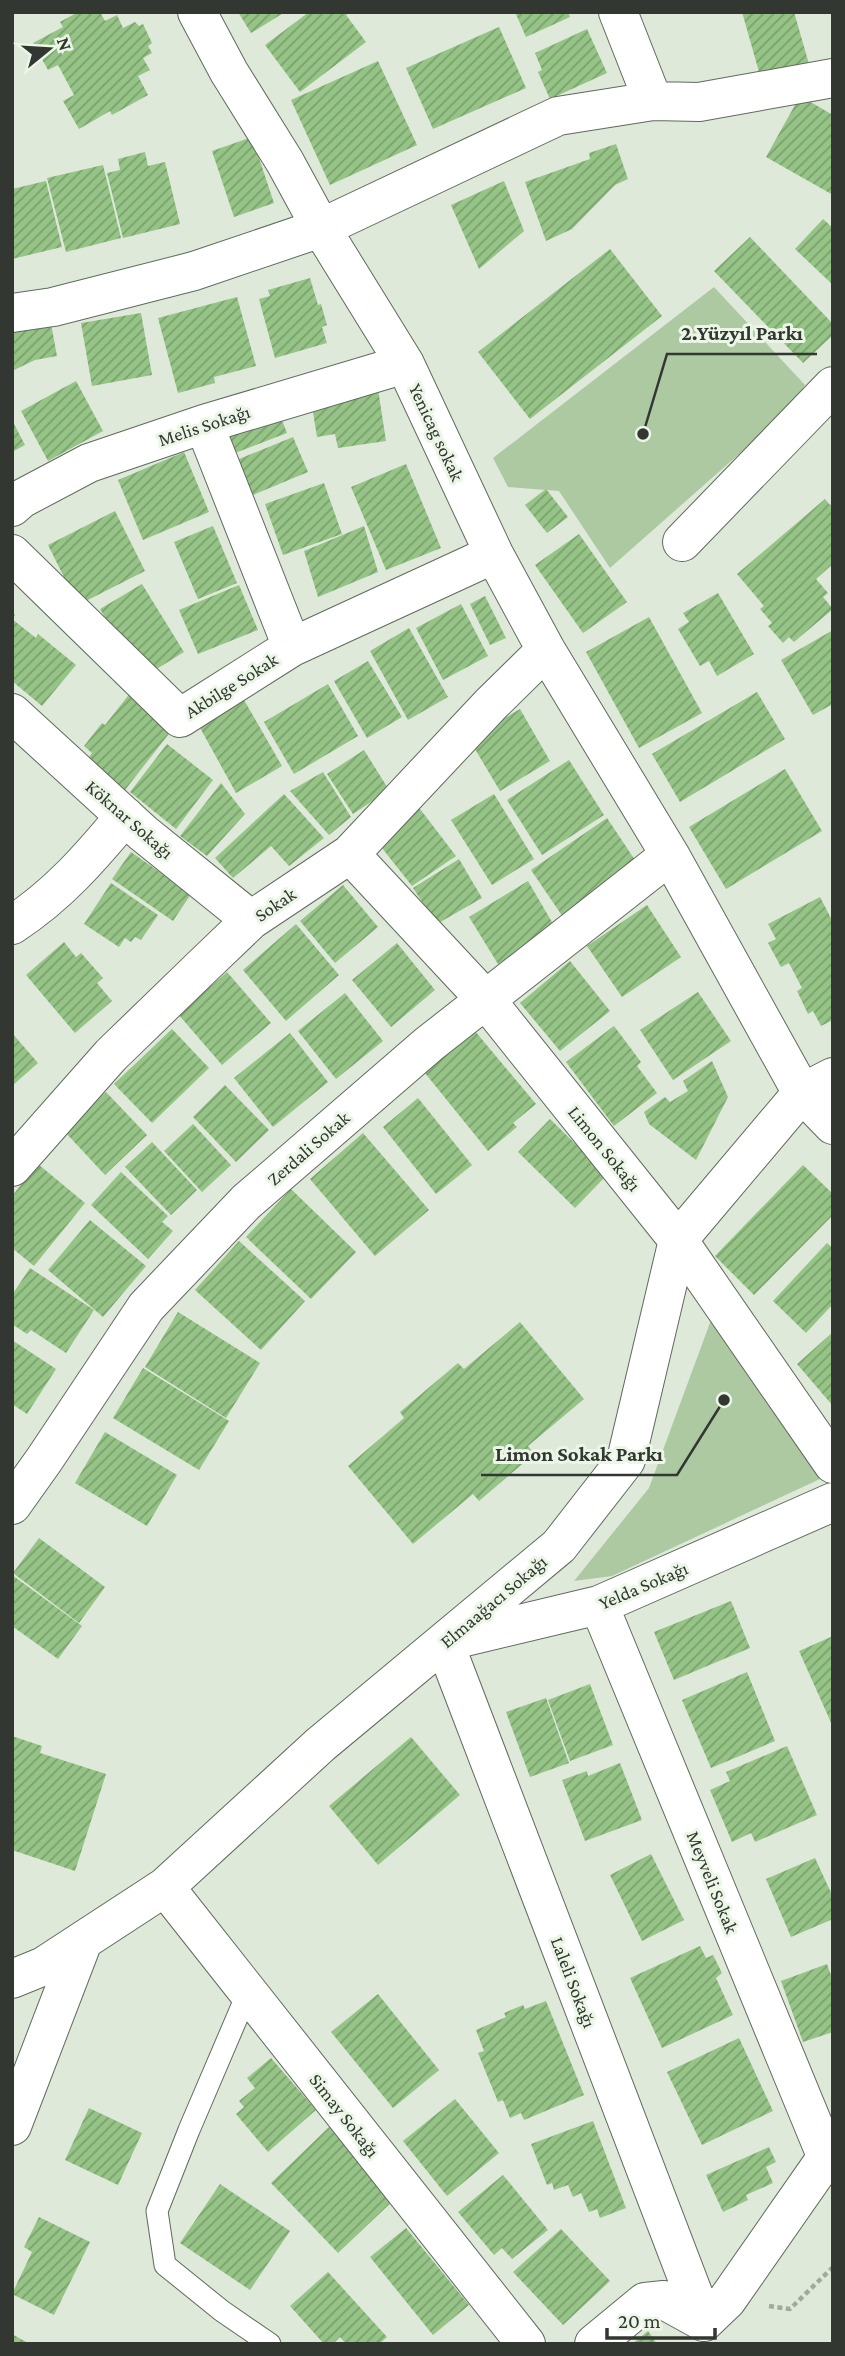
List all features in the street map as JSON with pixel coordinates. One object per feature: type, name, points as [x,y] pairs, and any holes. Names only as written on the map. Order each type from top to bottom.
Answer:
[{"type":"street","name":"Yenicag sokak","points":[[197,12],[229,72],[285,162],[321,228],[405,364],[494,554],[546,650],[670,855],[818,1085],[833,1125]]},
{"type":"street","points":[[618,12],[653,101]]},
{"type":"street","points":[[12,313],[54,307],[194,271],[321,228],[558,116],[653,101],[699,102],[833,78]]},
{"type":"street","name":"Melis Sokağı","points":[[12,507],[21,499],[89,463],[204,424],[405,364]]},
{"type":"street","points":[[682,542],[833,386]]},
{"type":"street","points":[[204,424],[292,647]]},
{"type":"street","name":"Akbilge Sokak","points":[[12,554],[180,719],[292,647],[494,554]]},
{"type":"street","name":"Sokak","points":[[12,1167],[111,1055],[251,920],[350,854],[491,704],[546,650]]},
{"type":"street","name":"Köknar Sokağı","points":[[12,713],[125,816],[251,920]]},
{"type":"street","points":[[12,925],[41,907],[74,875],[125,816]]},
{"type":"street","name":"Limon Sokağı","points":[[350,854],[486,1000],[678,1240],[833,1464]]},
{"type":"street","name":"Zerdali Sokak","points":[[12,1505],[146,1307],[246,1202],[429,1044],[670,855]]},
{"type":"street","name":"Elmaağacı Sokağı","points":[[12,1979],[44,1966],[164,1887],[321,1744],[559,1546],[626,1460],[678,1240],[818,1085]]},
{"type":"street","name":"Yelda Sokağı","points":[[443,1642],[600,1605],[833,1502]]},
{"type":"street","name":"Meyveli Sokak","points":[[600,1605],[830,2153]]},
{"type":"street","name":"Laleli Sokağı","points":[[443,1642],[704,2322]]},
{"type":"street","name":"Simay Sokağı","points":[[164,1887],[526,2344]]},
{"type":"street","points":[[12,2126],[83,1941]]},
{"type":"street","points":[[594,2344],[645,2302],[664,2300],[704,2322],[721,2308],[830,2153]]},
{"type":"lane","points":[[248,1992],[157,2211],[165,2265],[222,2311],[270,2344]]},
{"type":"path","points":[[790,2309],[833,2267]]},
{"type":"green space","points":[[714,287],[805,385],[789,410],[610,568],[559,491],[508,487],[493,458]]},
{"type":"green space","points":[[711,1320],[820,1479],[612,1576],[574,1581],[649,1488]]},
{"type":"building","points":[[78,12],[100,12],[105,21],[117,15],[123,28],[135,22],[139,26],[143,24],[152,43],[148,46],[152,53],[143,58],[150,70],[138,76],[148,95],[112,115],[110,111],[79,129],[63,101],[74,95],[58,65],[48,70],[33,43],[63,27],[60,22]]},
{"type":"building","points":[[238,12],[285,12],[251,33]]},
{"type":"building","points":[[309,12],[350,12],[346,15],[366,42],[300,92],[265,45]]},
{"type":"building","points":[[515,12],[568,12],[570,17],[526,37]]},
{"type":"building","points":[[742,12],[794,12],[809,64],[761,79]]},
{"type":"building","points":[[499,27],[526,88],[433,129],[406,68]]},
{"type":"building","points":[[587,29],[607,73],[550,99],[538,72],[542,70],[535,53]]},
{"type":"building","points":[[378,61],[417,145],[330,185],[291,100]]},
{"type":"building","points":[[800,96],[833,115],[833,195],[766,157]]},
{"type":"building","points":[[252,137],[274,203],[234,217],[212,151]]},
{"type":"building","points":[[616,144],[628,179],[615,185],[572,229],[546,241],[525,182],[590,159],[589,153]]},
{"type":"building","points":[[145,152],[148,166],[165,162],[180,224],[123,238],[107,173],[120,170],[118,159]]},
{"type":"building","points":[[103,165],[121,238],[66,252],[47,178]]},
{"type":"building","points":[[46,181],[62,247],[12,259],[12,189]]},
{"type":"building","points":[[504,181],[524,231],[479,269],[451,205]]},
{"type":"building","points":[[823,219],[833,228],[833,285],[795,249]]},
{"type":"building","points":[[750,237],[833,324],[833,335],[803,363],[714,271]]},
{"type":"building","points":[[610,249],[662,316],[530,419],[478,352]]},
{"type":"building","points":[[310,278],[327,325],[322,327],[327,343],[275,358],[259,299],[270,296],[268,290]]},
{"type":"building","points":[[237,297],[256,366],[214,377],[215,383],[178,393],[158,318]]},
{"type":"building","points":[[141,313],[152,375],[92,386],[81,323]]},
{"type":"building","points":[[51,324],[57,356],[35,360],[12,371],[12,332]]},
{"type":"building","points":[[76,381],[103,431],[48,461],[21,411]]},
{"type":"building","points":[[378,389],[386,441],[338,448],[335,434],[317,437],[312,406]]},
{"type":"building","points":[[278,410],[287,433],[235,453],[226,430]]},
{"type":"building","points":[[12,420],[25,445],[12,452]]},
{"type":"building","points":[[293,437],[308,472],[253,495],[239,459]]},
{"type":"building","points":[[184,452],[209,512],[143,540],[118,480]]},
{"type":"building","points":[[406,464],[441,548],[386,570],[351,487]]},
{"type":"building","points":[[324,483],[342,534],[283,555],[265,504]]},
{"type":"building","points":[[546,489],[568,517],[547,533],[525,505]]},
{"type":"building","points":[[825,499],[830,505],[833,503],[833,564],[816,579],[828,593],[823,597],[833,609],[794,642],[789,637],[783,643],[768,626],[772,623],[760,609],[764,606],[737,574]]},
{"type":"building","points":[[115,511],[145,571],[78,605],[48,545]]},
{"type":"building","points":[[213,526],[237,583],[198,599],[174,542]]},
{"type":"building","points":[[364,526],[378,572],[318,597],[304,551]]},
{"type":"building","points":[[579,534],[627,602],[583,633],[535,565]]},
{"type":"building","points":[[142,584],[184,652],[142,678],[100,609]]},
{"type":"building","points":[[239,585],[258,630],[198,654],[179,610]]},
{"type":"building","points":[[718,593],[754,654],[717,676],[709,661],[700,666],[678,629],[689,622],[683,613]]},
{"type":"building","points":[[485,596],[506,638],[490,645],[470,604]]},
{"type":"building","points":[[461,604],[488,656],[443,680],[416,628]]},
{"type":"building","points":[[649,617],[702,713],[639,748],[586,652]]},
{"type":"building","points":[[12,619],[36,638],[38,634],[76,665],[42,706],[12,681]]},
{"type":"building","points":[[409,628],[448,697],[408,720],[370,651]]},
{"type":"building","points":[[833,630],[833,704],[813,715],[781,660]]},
{"type":"building","points":[[368,661],[402,717],[367,738],[334,681]]},
{"type":"building","points":[[328,684],[358,736],[294,774],[264,722]]},
{"type":"building","points":[[131,692],[175,726],[125,790],[87,760],[92,753],[84,746]]},
{"type":"building","points":[[757,692],[785,739],[680,802],[652,754]]},
{"type":"building","points":[[244,700],[282,766],[236,793],[199,726]]},
{"type":"building","points":[[520,709],[550,761],[500,791],[469,739]]},
{"type":"building","points":[[167,744],[213,780],[176,829],[130,792]]},
{"type":"building","points":[[364,750],[389,790],[353,814],[327,774]]},
{"type":"building","points":[[569,760],[604,815],[542,855],[507,800]]},
{"type":"building","points":[[785,769],[822,831],[726,889],[689,827]]},
{"type":"building","points":[[323,772],[351,817],[329,835],[290,791]]},
{"type":"building","points":[[221,783],[245,814],[207,856],[180,836]]},
{"type":"building","points":[[284,794],[324,838],[289,866],[271,846],[233,878],[215,858]]},
{"type":"building","points":[[494,794],[534,859],[492,885],[451,820]]},
{"type":"building","points":[[417,805],[456,856],[412,886],[378,843]]},
{"type":"building","points":[[607,818],[641,869],[565,920],[531,870]]},
{"type":"building","points":[[131,852],[191,894],[173,921],[112,879]]},
{"type":"building","points":[[459,859],[482,898],[437,924],[413,888]]},
{"type":"building","points":[[528,881],[556,929],[498,964],[469,917]]},
{"type":"building","points":[[111,883],[158,915],[141,940],[135,937],[131,942],[125,938],[119,947],[84,924]]},
{"type":"building","points":[[343,885],[378,927],[335,963],[300,921]]},
{"type":"building","points":[[820,897],[833,922],[833,1020],[821,1026],[813,1011],[808,1014],[797,991],[802,988],[789,963],[781,967],[768,943],[776,939],[768,924]]},
{"type":"building","points":[[647,905],[681,957],[622,997],[587,946]]},
{"type":"building","points":[[296,924],[339,975],[286,1021],[243,970]]},
{"type":"building","points":[[64,942],[76,957],[81,953],[103,978],[97,983],[112,1001],[75,1033],[26,975]]},
{"type":"building","points":[[397,943],[435,990],[391,1027],[352,980]]},
{"type":"building","points":[[570,961],[610,1011],[560,1051],[520,1003]]},
{"type":"building","points":[[227,972],[271,1023],[222,1065],[178,1014]]},
{"type":"building","points":[[698,992],[731,1041],[673,1080],[640,1030]]},
{"type":"building","points":[[345,993],[383,1041],[336,1079],[298,1031]]},
{"type":"building","points":[[614,1026],[641,1062],[637,1066],[657,1093],[614,1126],[566,1062]]},
{"type":"building","points":[[172,1029],[209,1068],[152,1123],[114,1084]]},
{"type":"building","points":[[475,1031],[536,1104],[513,1123],[517,1127],[488,1151],[425,1073]]},
{"type":"building","points":[[12,1033],[38,1063],[12,1086]]},
{"type":"building","points":[[290,1033],[328,1082],[273,1127],[234,1078]]},
{"type":"building","points":[[712,1061],[728,1097],[696,1160],[649,1124],[644,1112],[665,1097],[670,1102],[688,1091],[683,1081]]},
{"type":"building","points":[[225,1085],[269,1130],[236,1162],[193,1117]]},
{"type":"building","points":[[106,1092],[147,1135],[105,1175],[65,1132]]},
{"type":"building","points":[[418,1098],[472,1165],[436,1194],[383,1127]]},
{"type":"building","points":[[550,1119],[607,1175],[575,1208],[518,1152]]},
{"type":"building","points":[[193,1124],[231,1165],[202,1192],[164,1151]]},
{"type":"building","points":[[363,1133],[429,1210],[375,1256],[310,1179]]},
{"type":"building","points":[[152,1142],[197,1190],[171,1215],[125,1167]]},
{"type":"building","points":[[38,1164],[85,1203],[34,1266],[12,1248],[12,1196]]},
{"type":"building","points":[[803,1165],[833,1194],[833,1215],[754,1295],[715,1256]]},
{"type":"building","points":[[121,1172],[168,1216],[162,1222],[173,1231],[148,1259],[91,1205]]},
{"type":"building","points":[[291,1189],[356,1252],[311,1299],[246,1237]]},
{"type":"building","points":[[90,1220],[146,1266],[103,1317],[48,1270]]},
{"type":"building","points":[[239,1241],[305,1301],[261,1350],[195,1290]]},
{"type":"building","points":[[827,1243],[833,1248],[833,1304],[806,1333],[773,1301]]},
{"type":"building","points":[[30,1268],[94,1310],[66,1353],[31,1330],[27,1334],[12,1324],[12,1295]]},
{"type":"building","points":[[178,1312],[260,1363],[226,1418],[145,1367]]},
{"type":"building","points":[[520,1322],[584,1399],[528,1446],[534,1454],[479,1501],[473,1494],[413,1544],[348,1466],[404,1418],[400,1412],[458,1363],[464,1369]]},
{"type":"building","points":[[833,1332],[833,1406],[797,1364]]},
{"type":"building","points":[[12,1340],[56,1369],[27,1414],[12,1404]]},
{"type":"building","points":[[143,1368],[229,1421],[199,1470],[113,1418]]},
{"type":"building","points":[[105,1432],[177,1475],[147,1526],[75,1483]]},
{"type":"building","points":[[39,1538],[105,1587],[79,1623],[13,1573]]},
{"type":"building","points":[[12,1575],[82,1626],[58,1659],[12,1626]]},
{"type":"building","points":[[731,1601],[750,1648],[674,1680],[654,1632]]},
{"type":"building","points":[[833,1636],[833,1727],[799,1651]]},
{"type":"building","points":[[747,1672],[775,1741],[711,1768],[682,1700]]},
{"type":"building","points":[[590,1684],[613,1745],[570,1761],[548,1700]]},
{"type":"building","points":[[546,1698],[569,1763],[530,1777],[506,1712]]},
{"type":"building","points":[[12,1736],[42,1746],[40,1753],[106,1774],[75,1871],[12,1850]]},
{"type":"building","points":[[411,1737],[460,1795],[378,1865],[329,1806]]},
{"type":"building","points":[[787,1746],[817,1815],[755,1842],[751,1833],[732,1842],[710,1790],[730,1781],[726,1772]]},
{"type":"building","points":[[620,1763],[642,1820],[585,1841],[562,1780],[587,1771],[588,1776]]},
{"type":"building","points":[[651,1854],[684,1920],[642,1941],[610,1875]]},
{"type":"building","points":[[815,1858],[833,1897],[833,1919],[791,1937],[766,1879]]},
{"type":"building","points":[[700,1946],[706,1958],[713,1955],[722,1973],[716,1978],[733,2015],[662,2048],[630,1978]]},
{"type":"building","points":[[827,1964],[833,1981],[833,2032],[803,2042],[781,1981]]},
{"type":"building","points":[[378,1994],[439,2070],[393,2108],[331,2032]]},
{"type":"building","points":[[546,2001],[584,2095],[524,2120],[521,2113],[510,2118],[503,2100],[498,2102],[478,2053],[484,2051],[476,2030],[506,2017],[504,2013],[523,2005],[525,2009]]},
{"type":"building","points":[[739,2038],[773,2111],[702,2145],[667,2072]]},
{"type":"building","points":[[271,2058],[316,2110],[268,2152],[236,2114],[244,2107],[239,2101],[255,2088],[247,2078]]},
{"type":"building","points":[[455,2099],[499,2153],[447,2196],[403,2141]]},
{"type":"building","points":[[89,2108],[142,2133],[118,2185],[65,2160]]},
{"type":"building","points":[[593,2121],[626,2208],[600,2218],[597,2209],[589,2212],[581,2193],[573,2197],[568,2185],[554,2190],[552,2183],[547,2185],[531,2144]]},
{"type":"building","points":[[329,2127],[396,2198],[338,2253],[271,2183]]},
{"type":"building","points":[[769,2147],[776,2162],[766,2167],[773,2183],[746,2195],[748,2200],[723,2212],[706,2175]]},
{"type":"building","points":[[503,2175],[548,2230],[512,2259],[502,2248],[494,2255],[458,2212]]},
{"type":"building","points":[[220,2184],[290,2231],[250,2290],[180,2243]]},
{"type":"building","points":[[39,2217],[90,2242],[54,2315],[12,2294],[32,2252],[24,2247]]},
{"type":"building","points":[[406,2228],[469,2305],[433,2335],[370,2257]]},
{"type":"building","points":[[561,2229],[610,2281],[563,2325],[513,2272]]},
{"type":"building","points":[[328,2272],[387,2337],[379,2344],[346,2344],[340,2337],[333,2344],[324,2344],[290,2306]]},
{"type":"building","points":[[648,2331],[657,2344],[632,2344]]},
{"type":"building","points":[[12,2334],[30,2344],[12,2344]]},
{"type":"place","name":"2.Yüzyıl Parkı","points":[[643,434]]},
{"type":"place","name":"Limon Sokak Parkı","points":[[724,1400]]}]
